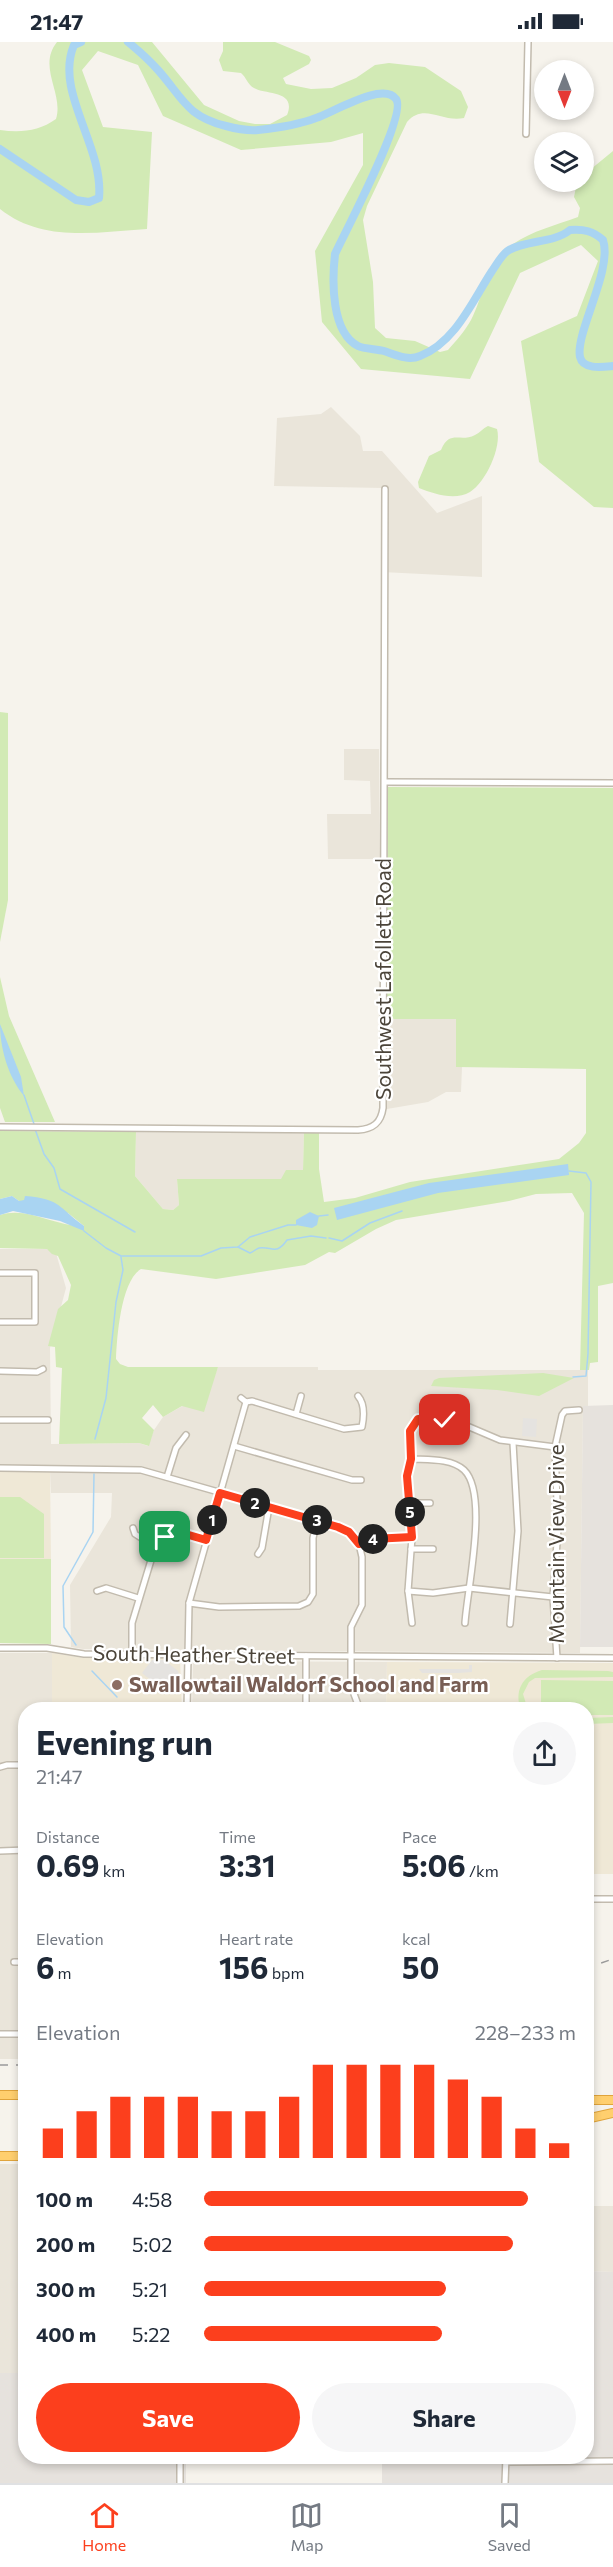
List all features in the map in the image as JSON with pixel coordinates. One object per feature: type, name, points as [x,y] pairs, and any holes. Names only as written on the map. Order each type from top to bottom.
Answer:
[{"type":"highway","points":[[0,2095],[18,2096]]},
{"type":"highway","points":[[594,2100],[613,2100]]},
{"type":"highway","points":[[594,2117],[613,2113]]},
{"type":"highway","points":[[0,2156],[18,2156]]},
{"type":"street","points":[[526,134],[528,42]]},
{"type":"street","name":"Southwest Lafollett Road","points":[[2,1127],[358,1130],[378,1124],[383,1108],[385,489]]},
{"type":"street","points":[[385,782],[613,783]]},
{"type":"street","points":[[0,1273],[35,1273],[35,1322],[0,1322]]},
{"type":"street","points":[[0,1371],[37,1372],[43,1369]]},
{"type":"street","points":[[296,1414],[302,1396]]},
{"type":"street","points":[[187,1702],[189,1603],[234,1446],[244,1400],[344,1429],[362,1427],[363,1401],[358,1396]]},
{"type":"street","name":"Mountain View Drive","points":[[557,1658],[553,1597],[558,1528],[555,1447],[562,1415],[565,1411],[579,1410]]},
{"type":"street","points":[[412,1623],[408,1591],[412,1537],[407,1476],[411,1459],[410,1431],[418,1419],[460,1423],[490,1437],[513,1443],[555,1447]]},
{"type":"street","points":[[0,1420],[48,1420]]},
{"type":"street","points":[[166,1477],[176,1448],[186,1435]]},
{"type":"street","points":[[510,1623],[518,1531],[513,1480],[513,1443]]},
{"type":"street","points":[[234,1446],[361,1480]]},
{"type":"street","points":[[411,1459],[448,1462],[464,1470],[471,1481],[476,1530],[465,1623]]},
{"type":"street","points":[[0,1468],[126,1468],[166,1477],[317,1520],[349,1532],[359,1544],[362,1557],[362,1605],[351,1627],[351,1686],[357,1702]]},
{"type":"street","points":[[409,1503],[430,1503]]},
{"type":"street","points":[[258,1554],[262,1548],[269,1507]]},
{"type":"street","points":[[189,1603],[230,1606],[299,1606],[308,1602],[313,1594],[313,1538],[317,1520]]},
{"type":"street","points":[[133,1528],[135,1534],[154,1547]]},
{"type":"street","points":[[132,1654],[132,1623],[154,1547],[165,1537],[174,1534],[182,1533],[206,1540]]},
{"type":"street","points":[[359,1544],[372,1539],[412,1537]]},
{"type":"street","points":[[411,1549],[433,1549]]},
{"type":"street","points":[[97,1591],[106,1588],[138,1598]]},
{"type":"street","points":[[408,1591],[433,1593],[469,1588],[553,1597]]},
{"type":"street","name":"South Heather Street","points":[[0,1648],[47,1648],[84,1654],[613,1658]]},
{"type":"street","points":[[306,1656],[306,1702]]},
{"type":"street","points":[[0,1767],[7,1764],[18,1765]]},
{"type":"street","points":[[0,1851],[18,1850]]},
{"type":"street","points":[[594,1899],[613,1899]]},
{"type":"street","points":[[0,2034],[18,2034]]},
{"type":"street","points":[[594,2461],[613,2461]]},
{"type":"street","points":[[180,2464],[180,2483]]},
{"type":"street","points":[[506,2464],[506,2483]]},
{"type":"shaded area","points":[[331,407],[360,436],[363,451],[382,451],[437,513],[482,496],[482,577],[382,572],[383,488],[274,486],[277,418],[321,414]]},
{"type":"shaded area","points":[[344,749],[379,749],[380,859],[328,859],[327,814],[371,814],[370,781],[344,780]]},
{"type":"shaded area","points":[[386,1019],[457,1019],[456,1066],[462,1067],[461,1092],[446,1092],[428,1102],[387,1109]]},
{"type":"shaded area","points":[[136,1132],[304,1133],[303,1170],[282,1179],[177,1179],[179,1205],[173,1210],[163,1209],[135,1176]]},
{"type":"shaded area","points":[[0,1249],[47,1249],[56,1253],[66,1288],[50,1348],[51,1444],[139,1443],[148,1446],[154,1430],[163,1417],[209,1391],[218,1367],[318,1367],[318,1370],[588,1370],[588,1406],[583,1407],[580,1653],[83,1649],[71,1647],[70,1585],[111,1517],[112,1493],[51,1493],[50,1471],[0,1471]]},
{"type":"shaded area","points":[[613,1405],[613,1647],[580,1647],[583,1406]]},
{"type":"shaded area","points":[[523,1418],[537,1419],[536,1437],[522,1436]]},
{"type":"shaded area","points":[[0,1471],[50,1471],[51,1559],[0,1559]]},
{"type":"shaded area","points":[[0,1653],[52,1653],[52,1702],[18,1702],[18,2059],[0,2059]]},
{"type":"shaded area","name":"Swallowtail Waldorf School and Farm","points":[[52,1653],[84,1658],[180,1658],[182,1702],[52,1702]]},
{"type":"shaded area","points":[[152,1660],[164,1660],[178,1671],[180,1678],[167,1693],[142,1673]]},
{"type":"shaded area","points":[[193,1661],[387,1662],[386,1702],[192,1702]]},
{"type":"shaded area","points":[[387,1662],[613,1663],[613,1874],[594,1874],[594,1702],[386,1702]]},
{"type":"shaded area","points":[[469,1665],[472,1665],[472,1672],[422,1673],[419,1669],[469,1669]]},
{"type":"shaded area","points":[[0,2164],[18,2164],[18,2373],[0,2373]]},
{"type":"shaded area","points":[[594,2206],[613,2206],[613,2272],[594,2271]]},
{"type":"shaded area","points":[[594,2271],[613,2272],[613,2483],[382,2483],[382,2464],[594,2464]]},
{"type":"shaded area","points":[[0,2373],[18,2373],[18,2464],[186,2464],[186,2483],[0,2483]]},
{"type":"green space","points":[[57,42],[152,42],[204,105],[239,121],[255,124],[270,124],[287,115],[288,101],[279,95],[254,88],[241,73],[223,71],[219,60],[223,51],[223,42],[275,42],[309,56],[311,60],[309,64],[283,78],[286,84],[311,89],[332,88],[356,78],[375,65],[389,63],[425,67],[461,91],[468,107],[464,118],[448,118],[427,113],[413,116],[407,122],[367,206],[363,220],[373,282],[375,328],[386,338],[415,341],[440,352],[448,350],[469,324],[490,270],[503,252],[528,235],[578,217],[580,208],[574,197],[575,192],[594,192],[594,167],[613,151],[613,508],[594,507],[539,462],[521,341],[577,316],[598,261],[581,245],[520,273],[470,379],[361,369],[322,322],[315,251],[363,165],[363,133],[331,142],[241,150],[163,116],[138,65],[98,51],[82,70],[103,127],[152,132],[147,229],[70,233],[34,227],[0,209],[0,130],[30,130],[56,119],[57,100],[50,70],[52,51]]},
{"type":"green space","points":[[488,426],[497,429],[497,445],[487,472],[476,487],[458,496],[438,494],[419,488],[418,482],[429,456],[441,450],[448,440],[470,437]]},
{"type":"green space","points":[[0,712],[8,713],[8,900],[0,942]]},
{"type":"green space","points":[[388,787],[613,788],[613,1283],[598,1286],[598,1362],[590,1363],[589,1370],[580,1370],[584,1213],[572,1193],[536,1194],[509,1201],[396,1220],[335,1253],[329,1252],[305,1265],[216,1279],[141,1269],[134,1275],[129,1285],[121,1310],[116,1359],[120,1364],[128,1367],[218,1367],[204,1412],[182,1406],[163,1417],[153,1405],[142,1418],[154,1430],[149,1446],[139,1443],[59,1444],[62,1368],[56,1367],[55,1347],[48,1346],[58,1309],[68,1300],[71,1285],[58,1256],[47,1249],[0,1248],[0,1215],[21,1213],[84,1226],[68,1213],[19,1201],[12,1196],[0,1199],[0,1131],[136,1132],[135,1176],[163,1209],[173,1210],[179,1205],[177,1179],[281,1179],[286,1170],[303,1170],[304,1133],[319,1133],[319,1169],[324,1202],[355,1198],[410,1182],[559,1159],[579,1143],[586,1133],[586,1069],[456,1067],[456,1019],[386,1019]]},
{"type":"green space","points":[[0,977],[9,1016],[55,1122],[5,1122],[0,1108]]},
{"type":"green space","points":[[543,1373],[574,1378],[539,1396],[497,1390],[431,1386],[434,1380],[439,1378]]},
{"type":"green space","points":[[0,1497],[20,1497],[44,1514],[44,1558],[0,1558]]},
{"type":"green space","points":[[0,1559],[51,1559],[51,1644],[0,1643]]},
{"type":"green space","points":[[542,1670],[608,1671],[613,1672],[613,1677],[535,1678],[529,1682],[523,1694],[526,1702],[519,1702],[521,1685]]},
{"type":"green space","points":[[541,1680],[613,1681],[613,1715],[594,1715],[594,1702],[541,1702]]},
{"type":"green space","points":[[613,1717],[613,1723],[594,1724],[594,1718]]},
{"type":"water","points":[[0,1024],[21,1077],[24,1096],[6,1062]]},
{"type":"water","points":[[568,1164],[569,1175],[438,1193],[337,1220],[334,1208],[429,1183]]},
{"type":"water","points":[[12,1196],[19,1201],[24,1200],[25,1196],[53,1202],[84,1226],[84,1231],[60,1221],[13,1211],[0,1215],[0,1199]]},
{"type":"water","points":[[310,1212],[319,1216],[317,1225],[312,1228],[296,1225],[296,1220]]},
{"type":"waterway","points":[[0,149],[76,200],[89,202],[99,198],[99,178],[70,81],[70,63],[74,45],[81,42]]},
{"type":"waterway","points":[[128,42],[155,66],[193,111],[213,122],[234,128],[258,130],[295,124],[316,118],[357,100],[380,94],[389,94],[396,99],[397,109],[385,149],[335,254],[334,291],[338,318],[349,339],[358,346],[406,358],[420,356],[432,350],[462,320],[506,252],[524,244],[556,237],[570,230],[580,230],[588,231],[603,240],[605,253],[599,284],[583,333],[580,357],[589,366],[613,366]]},
{"type":"waterway","points":[[24,1095],[34,1124]]},
{"type":"waterway","points":[[35,1129],[44,1154],[54,1168],[60,1189],[135,1232]]},
{"type":"waterway","points":[[569,1171],[586,1173],[591,1182],[586,1376],[573,1377]]},
{"type":"waterway","points":[[329,1238],[342,1241],[370,1223],[402,1211]]},
{"type":"waterway","points":[[319,1216],[328,1215]]},
{"type":"waterway","points":[[84,1231],[121,1256],[201,1256],[221,1248],[238,1247],[250,1237],[288,1225],[296,1225]]},
{"type":"waterway","points":[[238,1247],[250,1253],[259,1248],[280,1248],[287,1240],[311,1236],[326,1238]]},
{"type":"waterway","points":[[95,1439],[106,1398],[116,1302],[123,1270],[121,1257]]},
{"type":"waterway","points":[[76,1645],[64,1627],[63,1586],[93,1532],[94,1474]]},
{"type":"waterway","points":[[92,1671],[117,1697]]},
{"type":"railway","points":[[594,1965],[613,1959]]},
{"type":"railway","points":[[0,2065],[18,2065]]},
{"type":"place","name":"Swallowtail Waldorf School and Farm","points":[[117,1685]]},
{"type":"route","points":[[165,1537],[182,1533],[206,1540],[220,1493],[338,1527],[349,1532],[359,1544],[387,1537],[412,1537],[407,1476],[411,1459],[410,1431],[412,1424],[418,1419],[445,1420]]}]
